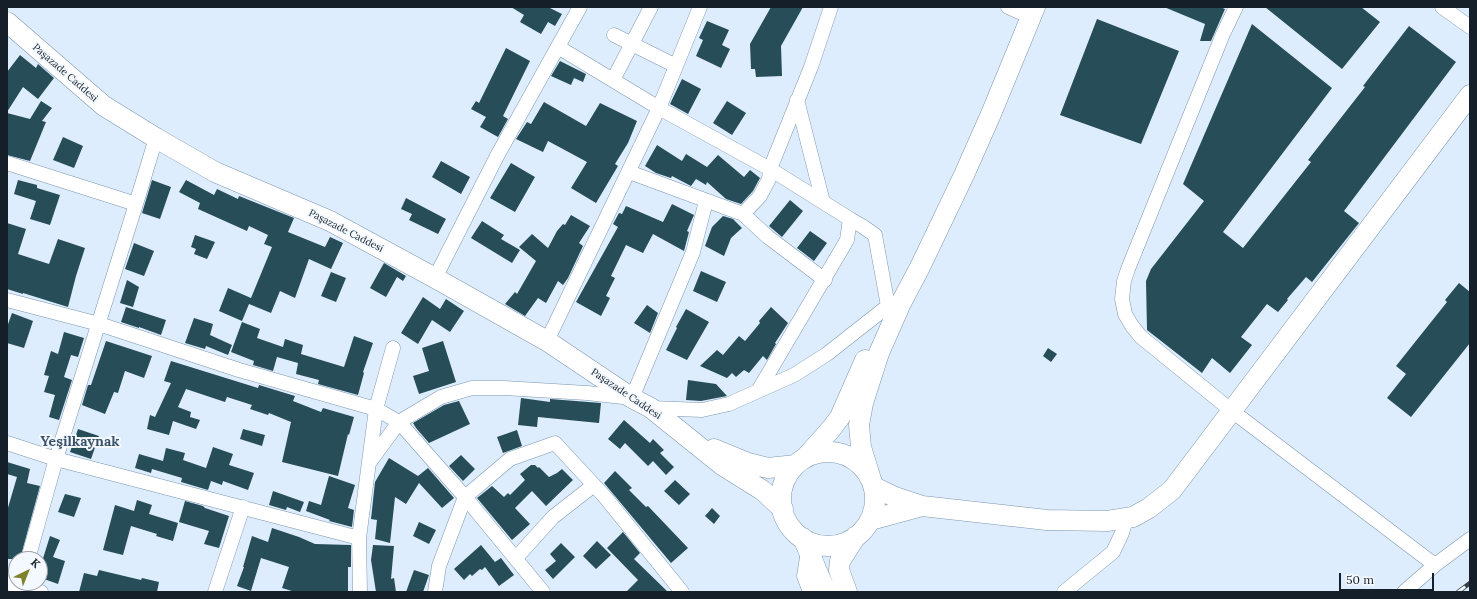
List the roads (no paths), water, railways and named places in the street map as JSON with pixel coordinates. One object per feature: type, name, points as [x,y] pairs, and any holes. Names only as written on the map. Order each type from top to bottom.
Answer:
[{"type":"street","points":[[435,278],[497,156],[580,7]]},
{"type":"street","points":[[613,80],[651,7]]},
{"type":"street","points":[[547,341],[659,108],[700,7]]},
{"type":"street","points":[[743,214],[760,196],[770,179],[770,169],[811,67],[830,7]]},
{"type":"street","points":[[1236,7],[1223,34],[1128,269],[1124,281],[1122,299],[1125,314],[1141,337],[1232,411],[1435,565]]},
{"type":"street","points":[[1442,7],[1470,27]]},
{"type":"street","points":[[826,592],[806,544],[787,521],[783,510],[783,485],[788,474],[832,429],[840,417],[888,306],[958,163],[1021,8]]},
{"type":"street","points":[[806,544],[813,543],[836,545],[846,542],[864,529],[870,520],[874,509],[875,498],[872,482],[861,447],[859,425],[863,403],[879,353],[901,303],[920,267],[992,114],[1021,8]]},
{"type":"street","name":"Paşazade Caddesi","points":[[7,22],[104,106],[215,172],[330,221],[547,341],[632,398],[651,408],[722,465],[762,490],[783,510]]},
{"type":"street","points":[[614,35],[676,66]]},
{"type":"street","points":[[558,47],[659,108],[770,169],[875,235],[888,306]]},
{"type":"street","points":[[688,439],[748,463],[768,468],[801,461],[817,453],[830,452],[842,454],[853,459],[862,466],[872,482],[895,497],[922,506],[1047,520],[1107,521],[1133,517],[1172,490],[1470,95]]},
{"type":"street","points":[[797,100],[822,202]]},
{"type":"street","points":[[30,551],[56,458],[156,138]]},
{"type":"street","points":[[7,163],[136,204]]},
{"type":"street","points":[[629,172],[743,214],[768,237],[825,280]]},
{"type":"street","points":[[369,463],[399,422],[441,397],[472,388],[504,388],[572,392],[632,398],[692,252],[706,201]]},
{"type":"street","points":[[758,391],[825,280],[847,240],[850,219]]},
{"type":"street","points":[[7,300],[99,324],[239,370],[376,408],[399,422],[465,497],[544,592]]},
{"type":"street","points":[[651,408],[702,410],[729,404],[794,375],[827,354],[888,306]]},
{"type":"street","points":[[360,592],[359,538],[376,408],[393,348]]},
{"type":"street","points":[[7,443],[56,458],[359,538]]},
{"type":"street","points":[[435,592],[439,566],[465,497],[510,459],[555,443],[594,485],[682,592]]},
{"type":"street","points":[[516,558],[553,517],[594,485]]},
{"type":"street","points":[[870,520],[922,506]]},
{"type":"street","points":[[215,592],[243,507]]},
{"type":"street","points":[[1064,592],[1113,552],[1122,533],[1126,519]]},
{"type":"street","points":[[847,592],[839,570],[840,561],[856,536]]},
{"type":"street","points":[[1404,592],[1435,565],[1470,539]]},
{"type":"street","points":[[806,544],[804,576],[810,592]]},
{"type":"railway","points":[[1458,592],[1470,583]]},
{"type":"district","name":"Yeşilkaynak","points":[[80,442]]}]
